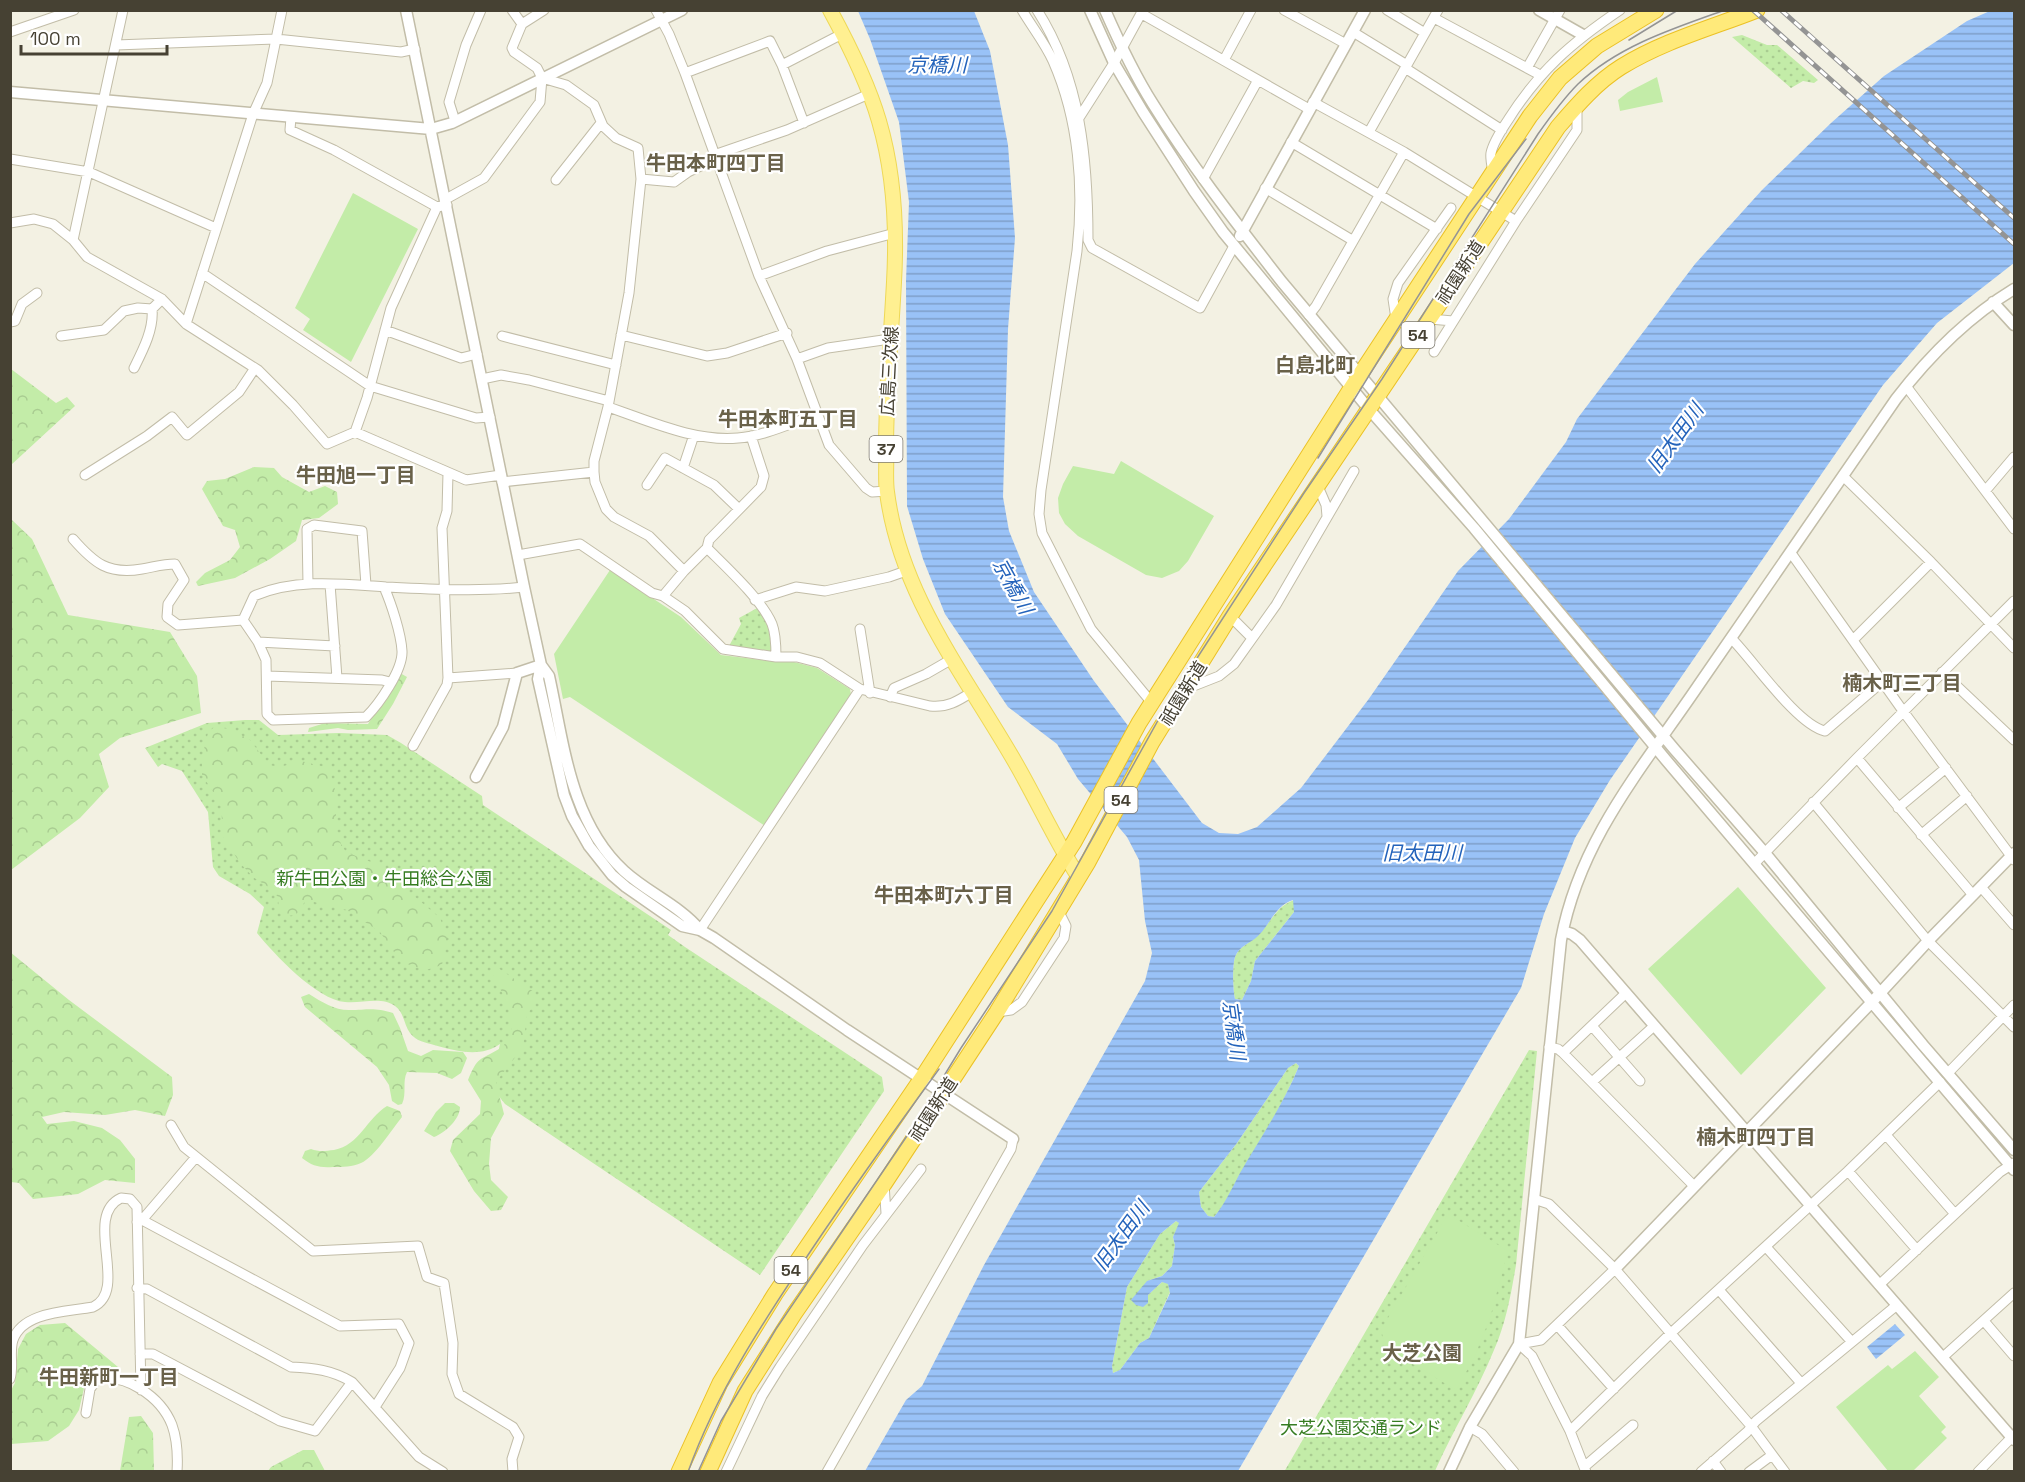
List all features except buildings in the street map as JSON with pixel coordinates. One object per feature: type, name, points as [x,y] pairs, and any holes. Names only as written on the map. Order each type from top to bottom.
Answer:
[{"type":"highway","name":"祇園新道","points":[[679,1472],[720,1383],[775,1294],[922,1078],[1076,839],[1139,723],[1356,381],[1530,116],[1560,78],[1598,46],[1656,10]]},
{"type":"highway","name":"祇園新道","points":[[708,1472],[745,1391],[794,1314],[884,1184],[997,1012],[1090,859],[1152,742],[1230,616],[1558,127],[1577,105],[1619,68],[1655,48],[1757,10]]},
{"type":"main road","name":"広島三次線","points":[[830,10],[879,121],[890,176],[895,233],[886,401],[887,491],[898,549],[928,620],[1016,763],[1078,876]]},
{"type":"street","points":[[10,32],[74,10]]},
{"type":"street","points":[[74,240],[123,10]]},
{"type":"street","points":[[186,324],[253,114],[267,83],[282,10]]},
{"type":"street","points":[[406,10],[431,129],[443,204],[477,354],[541,665],[549,676],[576,795],[593,832],[604,849],[625,871],[689,916],[700,930],[1012,1139],[1011,1149],[827,1472]]},
{"type":"street","points":[[455,121],[449,102],[466,45],[481,10]]},
{"type":"street","points":[[512,10],[522,24]]},
{"type":"street","points":[[355,432],[391,308],[443,204],[484,178],[540,102],[542,78],[537,68],[514,52],[512,48],[522,24],[544,10]]},
{"type":"street","points":[[656,10],[685,73],[759,276],[787,333],[829,445],[866,488],[872,492],[887,491]]},
{"type":"street","points":[[10,92],[431,129],[455,121],[682,10]]},
{"type":"street","points":[[1022,10],[1053,61],[1076,122],[1086,172],[1088,240],[1092,248],[1200,308],[1365,10]]},
{"type":"street","points":[[1037,10],[1050,30],[1072,89],[1080,181],[1080,218],[1041,490],[1039,514],[1042,533],[1091,629],[1152,703]]},
{"type":"street","points":[[1090,10],[1114,63],[1194,191],[1234,246],[1373,401],[1474,528],[1656,747],[2013,1166],[2000,1172],[1879,1285]]},
{"type":"street","points":[[1105,10],[1122,49],[1152,103],[1203,179],[1309,315],[1356,381]]},
{"type":"street","points":[[1224,60],[1251,10]]},
{"type":"street","points":[[1284,10],[1346,45]]},
{"type":"street","points":[[1387,10],[1425,33]]},
{"type":"street","points":[[1539,10],[1558,15],[1583,35]]},
{"type":"street","points":[[1493,172],[1491,154],[1502,130],[1540,75],[1583,35],[1620,10]]},
{"type":"street","points":[[1076,122],[1114,63],[1142,12],[1258,80],[1369,132],[1516,221]]},
{"type":"street","points":[[1369,132],[1436,14],[1540,75]]},
{"type":"street","points":[[1527,68],[1558,15]]},
{"type":"street","points":[[1353,32],[1502,130]]},
{"type":"street","points":[[782,65],[842,34]]},
{"type":"street","points":[[116,45],[276,39],[401,52],[415,49]]},
{"type":"street","points":[[685,73],[770,41],[782,65],[804,123]]},
{"type":"street","points":[[542,78],[566,85],[594,105],[601,123],[616,138],[638,148],[641,179],[629,292],[609,404],[594,461],[594,472],[606,509],[614,517],[649,536],[684,571]]},
{"type":"street","points":[[1203,179],[1258,80]]},
{"type":"street","points":[[641,179],[674,182],[715,157],[804,123],[869,94]]},
{"type":"street","points":[[1434,352],[1516,221],[1577,130],[1577,105]]},
{"type":"street","points":[[291,117],[290,130],[443,204]]},
{"type":"street","points":[[556,180],[601,123]]},
{"type":"street","points":[[1291,142],[1437,229]]},
{"type":"street","points":[[1309,315],[1404,152]]},
{"type":"street","points":[[10,159],[89,172],[216,228]]},
{"type":"street","points":[[1265,188],[1352,240]]},
{"type":"street","points":[[1397,321],[1393,299],[1398,283],[1451,208]]},
{"type":"street","points":[[10,223],[34,219],[53,224],[74,240],[87,257],[162,299],[186,324],[255,368],[293,405],[327,444],[355,432],[466,480],[594,472]]},
{"type":"street","points":[[759,276],[827,252],[895,233]]},
{"type":"street","points":[[202,273],[370,386],[476,418],[490,417]]},
{"type":"street","points":[[1449,1472],[1470,1427],[1519,1344],[1563,931],[1583,865],[1604,823],[1906,386],[1951,337],[1993,302],[2014,289]]},
{"type":"street","points":[[10,322],[15,321],[22,304],[37,293]]},
{"type":"street","points":[[61,336],[104,330],[124,311],[138,308],[152,309],[162,299]]},
{"type":"street","points":[[1993,302],[2014,325]]},
{"type":"street","points":[[134,368],[146,345],[153,315],[152,309]]},
{"type":"street","points":[[1430,319],[1453,321]]},
{"type":"street","points":[[385,330],[461,358],[477,354]]},
{"type":"street","points":[[621,335],[707,357],[787,333]]},
{"type":"street","points":[[501,336],[616,364]]},
{"type":"street","points":[[797,359],[828,348],[890,339]]},
{"type":"street","points":[[84,476],[147,436],[172,417],[187,435],[239,392],[255,368]]},
{"type":"street","points":[[482,379],[501,375],[529,380],[609,404],[694,435],[716,438],[751,436],[818,414]]},
{"type":"street","points":[[1906,386],[2014,529]]},
{"type":"street","points":[[1373,401],[1482,519],[2014,1150]]},
{"type":"street","points":[[684,468],[694,435]]},
{"type":"street","points":[[663,596],[707,548],[709,540],[764,481],[751,436]]},
{"type":"street","points":[[1986,490],[2014,457]]},
{"type":"street","points":[[647,485],[665,458],[714,485],[739,509]]},
{"type":"street","points":[[1184,690],[1219,676],[1234,664],[1276,605],[1354,471]]},
{"type":"street","points":[[413,746],[447,685],[448,678],[442,528],[447,511],[448,472]]},
{"type":"street","points":[[1843,476],[2014,648]]},
{"type":"street","points":[[1317,484],[1326,505],[1327,517]]},
{"type":"street","points":[[308,584],[307,529],[314,525],[362,531],[366,585]]},
{"type":"street","points":[[73,539],[91,560],[112,570],[140,570],[163,564],[175,564],[184,580],[168,604],[167,617],[178,625],[243,620]]},
{"type":"street","points":[[518,555],[580,544],[652,593],[663,596],[685,612],[723,650],[776,657],[797,657],[820,663],[870,693],[940,708],[949,706],[972,692]]},
{"type":"street","points":[[707,548],[755,600],[771,623],[775,636],[776,657]]},
{"type":"street","points":[[1519,1344],[1541,1340],[1615,1269],[1872,1003],[1928,941],[2013,857],[1903,711],[1791,554]]},
{"type":"street","points":[[1853,640],[1931,562]]},
{"type":"street","points":[[755,600],[796,587],[825,591],[906,571]]},
{"type":"street","points":[[243,620],[254,596],[270,589],[308,584],[501,590],[524,587]]},
{"type":"street","points":[[330,584],[337,678]]},
{"type":"street","points":[[243,620],[258,642],[266,660],[267,714],[273,720],[366,717],[378,706],[399,665],[402,651],[392,606],[384,586]]},
{"type":"street","points":[[1755,862],[2014,602]]},
{"type":"street","points":[[1230,616],[1252,638]]},
{"type":"street","points":[[860,629],[870,693]]},
{"type":"street","points":[[1731,638],[1793,709],[1818,729],[1825,731],[1883,681]]},
{"type":"street","points":[[258,642],[334,646]]},
{"type":"street","points":[[890,697],[894,688],[952,659]]},
{"type":"street","points":[[448,678],[517,673],[541,665]]},
{"type":"street","points":[[1942,672],[2014,740]]},
{"type":"street","points":[[476,777],[503,727],[517,673]]},
{"type":"street","points":[[267,676],[390,682]]},
{"type":"street","points":[[700,930],[860,689]]},
{"type":"street","points":[[1857,758],[1921,835],[2014,925]]},
{"type":"street","points":[[1898,808],[1946,768]]},
{"type":"street","points":[[1921,835],[1967,796]]},
{"type":"street","points":[[1813,802],[1928,941],[2014,1027]]},
{"type":"street","points":[[1563,931],[1580,940],[2014,1437],[1978,1472]]},
{"type":"street","points":[[1563,1053],[1626,993]]},
{"type":"street","points":[[1948,1073],[2014,1005]]},
{"type":"street","points":[[1592,1026],[1641,1081]]},
{"type":"street","points":[[1592,1082],[1654,1026]]},
{"type":"street","points":[[1549,1047],[1563,1053],[1694,1186]]},
{"type":"street","points":[[1570,1431],[1671,1333],[1811,1206],[1940,1082]]},
{"type":"street","points":[[171,1125],[184,1147],[312,1251],[418,1246],[427,1277],[444,1283],[453,1343],[452,1374],[459,1394],[513,1427],[519,1437],[512,1459],[513,1472]]},
{"type":"street","points":[[1886,1134],[1955,1214]]},
{"type":"street","points":[[139,1221],[196,1157]]},
{"type":"street","points":[[725,1472],[762,1396],[802,1334],[886,1213],[898,1201],[921,1169]]},
{"type":"street","points":[[1848,1171],[1917,1250]]},
{"type":"street","points":[[884,1184],[886,1213]]},
{"type":"street","points":[[10,1378],[14,1339],[22,1327],[35,1318],[93,1307],[101,1303],[106,1293],[105,1219],[108,1208],[121,1198],[130,1199],[137,1207],[139,1221],[141,1390]]},
{"type":"street","points":[[1534,1199],[1549,1204],[1615,1269],[1751,1426],[1785,1472]]},
{"type":"street","points":[[139,1221],[340,1326],[399,1324],[409,1343],[400,1368],[375,1407]]},
{"type":"street","points":[[1766,1247],[1852,1342]]},
{"type":"street","points":[[138,1288],[147,1289],[291,1367],[316,1368],[341,1375],[352,1382],[419,1456],[436,1470]]},
{"type":"street","points":[[1719,1290],[1802,1383]]},
{"type":"street","points":[[1943,1357],[2014,1293]]},
{"type":"street","points":[[1701,1472],[1751,1426],[1897,1305]]},
{"type":"street","points":[[794,1314],[802,1334]]},
{"type":"street","points":[[1984,1321],[2014,1356]]},
{"type":"street","points":[[1557,1325],[1614,1389]]},
{"type":"street","points":[[1519,1344],[1532,1356],[1570,1431],[1585,1469],[1633,1425]]},
{"type":"street","points":[[140,1354],[153,1354],[280,1421],[315,1431],[352,1382]]},
{"type":"street","points":[[86,1413],[90,1389],[97,1379],[109,1377],[125,1381],[141,1390],[159,1404],[172,1424],[177,1451],[177,1472]]},
{"type":"street","points":[[1470,1427],[1482,1434],[1514,1472]]},
{"type":"street","points":[[714,1455],[725,1472]]},
{"type":"street","points":[[1749,1472],[1773,1455]]},
{"type":"street","points":[[1713,1461],[1721,1472]]},
{"type":"green space","points":[[1742,35],[1767,45],[1777,45],[1818,80],[1814,83],[1803,81],[1791,88],[1732,37]]},
{"type":"green space","points":[[1657,77],[1663,102],[1620,111],[1618,100],[1628,92]]},
{"type":"green space","points":[[353,193],[418,229],[351,362],[303,330],[310,319],[295,308]]},
{"type":"green space","points":[[11,369],[56,403],[67,397],[75,406],[11,465]]},
{"type":"green space","points":[[1121,461],[1214,516],[1188,561],[1179,571],[1162,578],[1146,575],[1078,536],[1065,524],[1059,513],[1058,498],[1073,466],[1114,474]]},
{"type":"green space","points":[[254,467],[274,468],[282,477],[309,492],[325,486],[337,492],[338,504],[319,518],[302,520],[296,541],[270,559],[235,578],[198,586],[196,582],[205,573],[230,560],[240,547],[235,530],[223,526],[202,489],[207,481],[225,479]]},
{"type":"green space","points":[[11,519],[32,539],[68,615],[170,632],[197,676],[201,713],[120,738],[99,754],[109,787],[80,818],[11,870]]},
{"type":"green space","points":[[610,570],[681,617],[721,655],[794,662],[817,668],[850,689],[851,695],[765,826],[570,697],[563,699],[554,654]]},
{"type":"green space","points":[[759,607],[770,625],[774,652],[729,646],[741,624],[739,618]]},
{"type":"green space","points":[[400,673],[407,677],[377,729],[338,728],[308,732],[309,728],[325,723],[368,724]]},
{"type":"green space","name":"新牛田公園・牛田総合公園","points":[[259,720],[278,735],[339,733],[387,735],[482,796],[483,805],[671,930],[668,935],[685,947],[882,1077],[884,1091],[760,1275],[505,1104],[491,1086],[500,1044],[485,1051],[468,1052],[421,1041],[410,1033],[395,1006],[384,1001],[345,1002],[334,999],[309,985],[274,952],[257,933],[264,907],[250,894],[219,876],[213,867],[208,812],[182,771],[162,764],[158,767],[145,748],[207,723]]},
{"type":"green space","points":[[215,726],[232,730],[250,740],[269,765],[280,767],[301,761],[329,768],[336,794],[336,836],[346,852],[376,864],[440,918],[447,937],[442,965],[426,970],[401,962],[380,932],[347,910],[306,900],[296,915],[286,916],[279,911],[278,897],[240,863],[223,837],[221,804],[202,775],[202,757],[208,733]]},
{"type":"green space","points":[[1738,887],[1826,988],[1741,1075],[1648,969]]},
{"type":"green space","points":[[1294,900],[1294,912],[1255,961],[1251,981],[1242,1000],[1235,999],[1233,972],[1237,953],[1263,930],[1283,906]]},
{"type":"green space","points":[[10,952],[69,1000],[172,1077],[173,1095],[165,1116],[135,1110],[105,1115],[64,1112],[42,1117],[47,1124],[74,1121],[102,1128],[120,1140],[135,1159],[135,1183],[105,1180],[78,1194],[33,1199],[19,1183],[11,1182]]},
{"type":"green space","points":[[498,968],[534,992],[536,1001],[527,1015],[523,1047],[496,1082],[504,1114],[491,1138],[489,1164],[491,1180],[508,1197],[501,1210],[491,1211],[474,1191],[450,1151],[453,1140],[480,1114],[481,1101],[468,1080],[471,1072],[480,1060],[499,1049],[507,1041],[511,1032],[510,1012],[492,973]]},
{"type":"green space","points":[[309,994],[338,1009],[376,1009],[393,1013],[408,1051],[421,1056],[433,1050],[463,1052],[467,1058],[461,1073],[452,1079],[437,1073],[407,1072],[402,1104],[398,1105],[392,1101],[389,1085],[377,1067],[305,1007],[301,997]]},
{"type":"green space","name":"大芝公園","points":[[1529,1050],[1537,1051],[1516,1265],[1508,1308],[1487,1366],[1435,1471],[1284,1472]]},
{"type":"green space","points":[[1296,1063],[1299,1066],[1291,1085],[1262,1139],[1221,1209],[1214,1217],[1208,1216],[1201,1207],[1199,1192],[1237,1143],[1288,1068]]},
{"type":"green space","points":[[445,1103],[454,1103],[460,1107],[459,1112],[451,1125],[434,1137],[424,1131],[436,1112]]},
{"type":"green space","points":[[387,1106],[400,1111],[402,1117],[366,1160],[351,1166],[324,1167],[313,1165],[302,1158],[305,1151],[311,1149],[334,1150],[350,1143]]},
{"type":"green space","points":[[1448,1214],[1508,1251],[1490,1318],[1474,1358],[1456,1390],[1386,1348],[1381,1330]]},
{"type":"green space","points":[[1176,1221],[1180,1223],[1173,1237],[1175,1245],[1172,1266],[1162,1276],[1147,1281],[1148,1295],[1162,1282],[1168,1283],[1170,1292],[1149,1338],[1140,1343],[1120,1370],[1113,1373],[1112,1366],[1127,1287],[1160,1234]]},
{"type":"green space","points":[[65,1323],[118,1367],[111,1373],[95,1375],[85,1384],[79,1410],[69,1426],[48,1441],[11,1444],[10,1392],[15,1383],[18,1349],[26,1334],[40,1325]]},
{"type":"green space","points":[[1915,1351],[1939,1377],[1919,1396],[1946,1427],[1941,1432],[1947,1438],[1913,1471],[1888,1471],[1836,1407],[1888,1365],[1892,1369]]},
{"type":"green space","points":[[141,1416],[153,1433],[154,1471],[120,1471],[129,1417]]},
{"type":"green space","points":[[303,1450],[314,1450],[325,1471],[268,1471],[271,1467]]},
{"type":"water","name":"旧太田川","points":[[858,11],[974,11],[990,51],[1008,145],[1015,238],[1008,329],[1003,497],[1009,531],[1034,592],[1094,681],[1202,823],[1219,833],[1238,834],[1257,827],[1301,788],[1368,700],[1458,571],[1509,519],[1566,442],[1577,419],[1695,264],[1762,190],[1831,123],[1884,76],[1967,21],[1990,11],[2014,11],[2014,263],[1937,323],[1883,385],[1610,780],[1575,838],[1544,914],[1521,988],[1238,1471],[865,1471],[906,1400],[922,1386],[984,1265],[1145,981],[1152,953],[1145,921],[1139,860],[1127,837],[1078,779],[1057,744],[1008,707],[945,614],[923,559],[907,506],[906,281],[909,202],[899,122]],"holes":[[[1293,900],[1294,912],[1255,961],[1251,981],[1242,1000],[1235,999],[1233,972],[1237,953],[1258,936],[1282,906]],[[1296,1063],[1299,1066],[1279,1108],[1225,1201],[1214,1217],[1208,1216],[1201,1207],[1199,1192],[1237,1143],[1288,1068]],[[1176,1221],[1179,1223],[1173,1237],[1175,1245],[1172,1266],[1162,1276],[1147,1281],[1131,1300],[1143,1307],[1148,1303],[1148,1295],[1162,1282],[1168,1284],[1170,1293],[1149,1338],[1140,1343],[1120,1370],[1113,1373],[1112,1366],[1127,1287],[1160,1234]]]},
{"type":"water","points":[[1895,1324],[1905,1335],[1876,1359],[1867,1347]]},
{"type":"tram line","points":[[1629,40],[1678,10]]},
{"type":"tram line","points":[[698,1472],[721,1421],[776,1329],[911,1130],[961,1048],[1052,911],[1166,706],[1304,493],[1382,379],[1538,134],[1578,84],[1611,59],[1647,40],[1725,10]]},
{"type":"tram line","points":[[1318,458],[1469,214],[1526,139]]},
{"type":"tram line","points":[[688,1472],[713,1413],[743,1356],[843,1203],[939,1069]]},
{"type":"railway","points":[[1753,10],[2014,244]]},
{"type":"railway","points":[[1781,10],[2014,218]]},
{"type":"district","name":"牛田本町四丁目","points":[[716,163]]},
{"type":"district","name":"白島北町","points":[[1315,365]]},
{"type":"district","name":"牛田本町五丁目","points":[[788,419]]},
{"type":"district","name":"牛田旭一丁目","points":[[356,475]]},
{"type":"district","name":"楠木町三丁目","points":[[1902,683]]},
{"type":"district","name":"牛田本町六丁目","points":[[944,895]]},
{"type":"district","name":"楠木町四丁目","points":[[1756,1137]]},
{"type":"district","name":"大芝公園","points":[[1422,1353]]},
{"type":"district","name":"牛田新町一丁目","points":[[109,1377]]},
{"type":"water label","name":"京橋川","points":[[937,65]]},
{"type":"water label","name":"京橋川","points":[[1013,586]]},
{"type":"water label","name":"京橋川","points":[[1234,1030]]},
{"type":"park label","name":"大芝公園交通ランド","points":[[1361,1427]]}]
